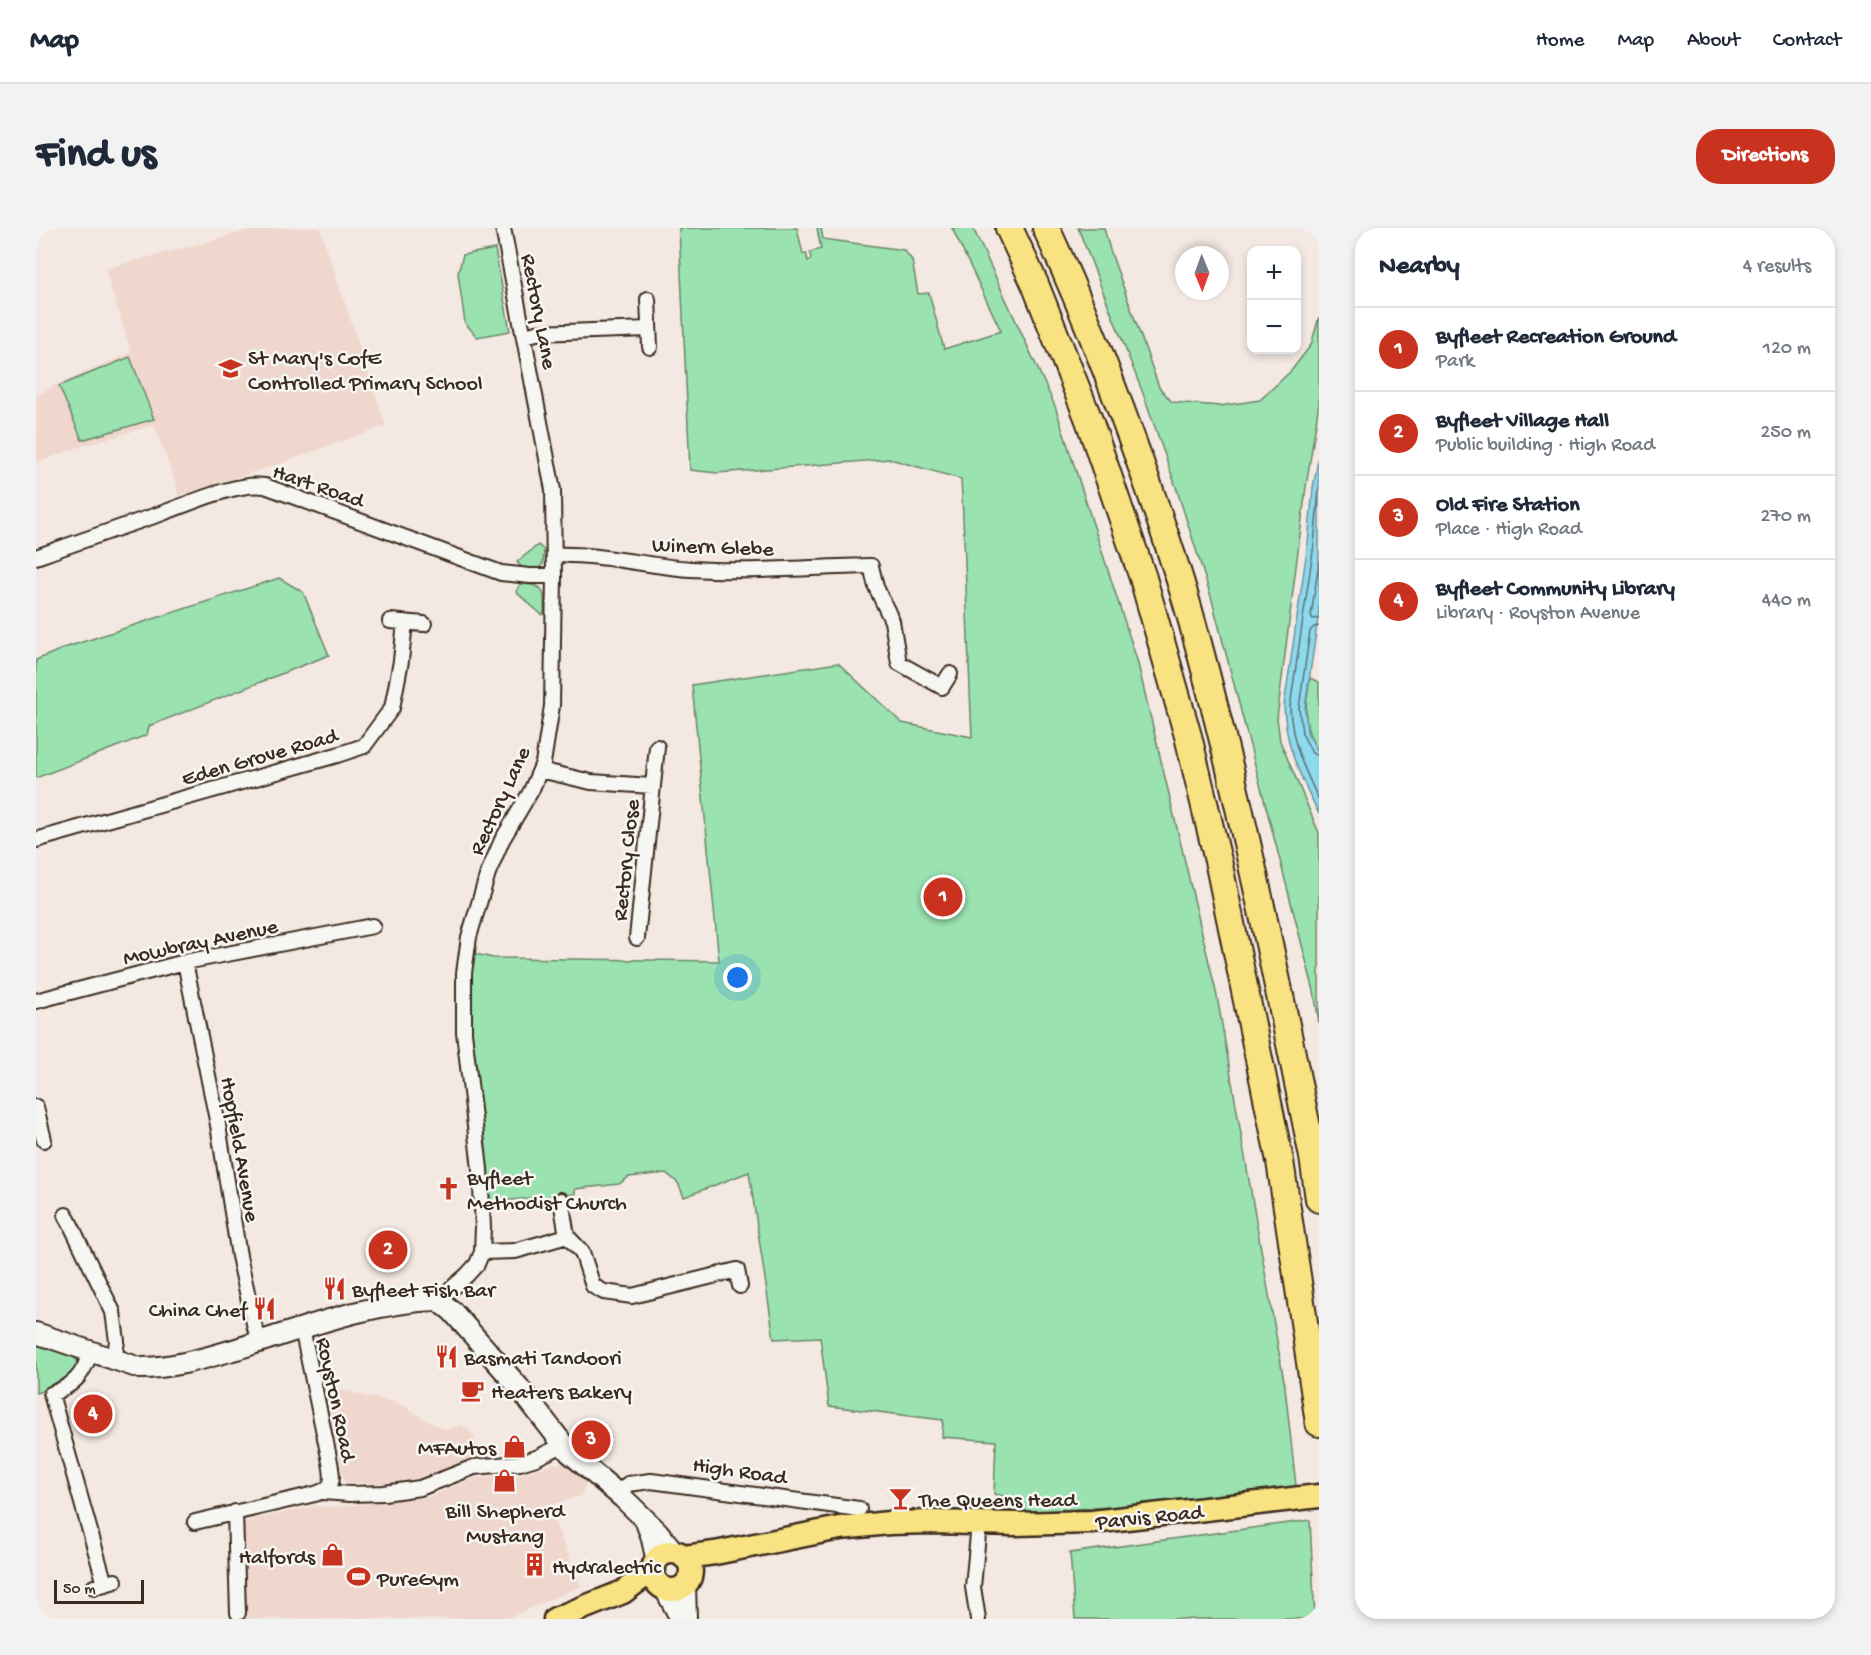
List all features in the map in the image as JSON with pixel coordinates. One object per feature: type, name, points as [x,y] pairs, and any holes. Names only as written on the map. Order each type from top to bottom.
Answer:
[{"type":"highway","points":[[1009,228],[1035,284],[1089,420],[1143,578],[1188,736],[1219,865],[1280,1161],[1319,1423]]},
{"type":"highway","points":[[1046,228],[1067,274],[1120,408],[1178,575],[1213,700],[1252,862],[1311,1146],[1319,1199]]},
{"type":"main road","name":"Parvis Road","points":[[555,1619],[671,1571],[728,1551],[840,1528],[911,1522],[979,1524],[1101,1521],[1319,1496]]},
{"type":"street","name":"Rectory Lane","points":[[482,1252],[480,1169],[464,1032],[464,973],[469,937],[488,873],[502,840],[531,791],[540,770],[549,734],[552,706],[553,490],[504,228]]},
{"type":"street","points":[[648,299],[650,347]]},
{"type":"street","points":[[525,336],[537,333],[649,329]]},
{"type":"street","name":"Hart Road","points":[[36,557],[191,503],[243,486],[256,485],[501,573],[554,576]]},
{"type":"street","name":"Winern Glebe","points":[[554,555],[593,557],[693,569],[741,570],[871,566],[876,587],[892,621],[899,663],[940,691],[950,674]]},
{"type":"street","points":[[390,621],[424,624]]},
{"type":"street","name":"Eden Grove Road","points":[[36,840],[364,746],[392,708],[401,661],[405,622]]},
{"type":"street","name":"Rectory Close","points":[[637,938],[657,747]]},
{"type":"street","name":"Rectory Close","points":[[540,770],[591,782],[652,786]]},
{"type":"street","name":"Mowbray Avenue","points":[[36,1001],[185,962],[373,926]]},
{"type":"street","name":"Hopfield Avenue","points":[[185,962],[218,1125],[239,1256],[255,1328],[261,1342]]},
{"type":"street","points":[[37,1116],[44,1140]]},
{"type":"street","points":[[561,1200],[567,1236],[582,1252],[593,1286],[604,1292],[632,1296],[737,1270],[740,1286]]},
{"type":"street","points":[[66,1215],[68,1235],[113,1312],[117,1341],[114,1359]]},
{"type":"street","points":[[36,1333],[140,1368],[188,1363],[302,1328],[393,1304],[438,1300],[472,1270],[482,1252],[515,1251],[567,1236]]},
{"type":"street","points":[[438,1300],[452,1311],[517,1385],[563,1445],[658,1532],[686,1619]]},
{"type":"street","name":"Royston Road","points":[[302,1328],[333,1477],[331,1484],[323,1492]]},
{"type":"street","points":[[91,1351],[85,1370],[76,1381],[51,1394],[104,1584]]},
{"type":"street","name":"Royston Road","points":[[195,1522],[323,1492],[384,1493],[420,1488],[474,1467],[520,1463],[563,1445]]},
{"type":"street","name":"High Road","points":[[618,1493],[628,1484],[651,1481],[859,1509]]},
{"type":"street","points":[[235,1512],[238,1613]]},
{"type":"street","points":[[978,1619],[974,1587],[979,1524]]},
{"type":"street","points":[[671,1571],[681,1619]]},
{"type":"shaded area","name":"St Mary's CofE Controlled Primary School","points":[[258,228],[320,228],[386,426],[178,496],[176,484],[154,425],[82,446],[36,463],[36,396],[55,385],[131,352],[105,269]]},
{"type":"shaded area","points":[[324,1390],[348,1391],[390,1401],[406,1407],[446,1430],[463,1425],[473,1435],[480,1456],[427,1477],[386,1483],[345,1483]]},
{"type":"shaded area","points":[[556,1463],[567,1464],[588,1481],[580,1496],[548,1506],[581,1586],[506,1619],[246,1619],[243,1522],[313,1506],[333,1507],[429,1497],[473,1478],[514,1476]]},
{"type":"green space","points":[[679,228],[797,228],[803,254],[806,253],[808,261],[811,259],[810,252],[821,249],[817,228],[821,228],[823,239],[904,250],[912,260],[918,294],[929,293],[944,349],[1001,331],[952,228],[973,228],[1055,406],[1137,660],[1217,996],[1285,1387],[1296,1486],[1110,1507],[1009,1513],[1004,1496],[994,1494],[996,1441],[942,1437],[943,1420],[829,1406],[820,1337],[774,1339],[749,1172],[684,1197],[678,1183],[666,1173],[629,1177],[619,1184],[575,1189],[575,1194],[490,1202],[486,1151],[468,1012],[471,953],[493,958],[719,961],[692,685],[838,663],[902,723],[972,737],[961,479],[890,459],[717,473],[690,470]]},
{"type":"green space","points":[[1078,228],[1104,228],[1159,387],[1172,402],[1220,406],[1260,400],[1291,371],[1311,345],[1319,317],[1319,403],[1277,718],[1280,741],[1319,833],[1319,1023],[1314,991],[1212,600],[1144,396]]},
{"type":"green space","points":[[495,249],[510,331],[477,337],[465,323],[458,273],[463,255]]},
{"type":"green space","points":[[130,357],[154,419],[82,440],[59,386]]},
{"type":"green space","points":[[538,545],[544,550],[543,564],[537,570],[524,570],[517,562]]},
{"type":"green space","points":[[279,578],[303,592],[329,655],[149,726],[147,735],[36,778],[36,660],[67,647]]},
{"type":"green space","points":[[520,584],[539,587],[542,590],[544,613],[542,615],[516,592]]},
{"type":"green space","points":[[1310,678],[1319,682],[1319,753],[1307,726]]},
{"type":"green space","points":[[36,1343],[73,1356],[78,1362],[77,1370],[63,1382],[36,1393]]},
{"type":"green space","points":[[1310,1520],[1315,1619],[1075,1619],[1070,1553]]},
{"type":"water","points":[[1319,455],[1319,611],[1305,708],[1307,732],[1319,753],[1319,814],[1291,749],[1284,706]]},
{"type":"place","name":"St Mary's CofE Controlled Primary School","points":[[230,369]]},
{"type":"place","name":"Byfleet Recreation Ground","points":[[943,897]]},
{"type":"place","name":"Byfleet Methodist Church","points":[[449,1189]]},
{"type":"place","name":"Byfleet Village Hall","points":[[388,1250]]},
{"type":"place","name":"Byfleet Fish Bar","points":[[334,1288]]},
{"type":"place","name":"China Chef","points":[[265,1308]]},
{"type":"place","name":"Basmati Tandoori","points":[[446,1356]]},
{"type":"place","name":"Heaters Bakery","points":[[473,1390]]},
{"type":"place","name":"Byfleet Community Library","points":[[93,1414]]},
{"type":"place","name":"Old Fire Station","points":[[591,1440]]},
{"type":"place","name":"MFAutos","points":[[514,1446]]},
{"type":"place","name":"Bill Shepherd Mustang","points":[[505,1480]]},
{"type":"place","name":"The Queens Head","points":[[901,1498]]},
{"type":"place","name":"Halfords","points":[[333,1555]]},
{"type":"place","name":"Hydralectric","points":[[534,1565]]},
{"type":"place","name":"PureGym","points":[[359,1577]]}]
